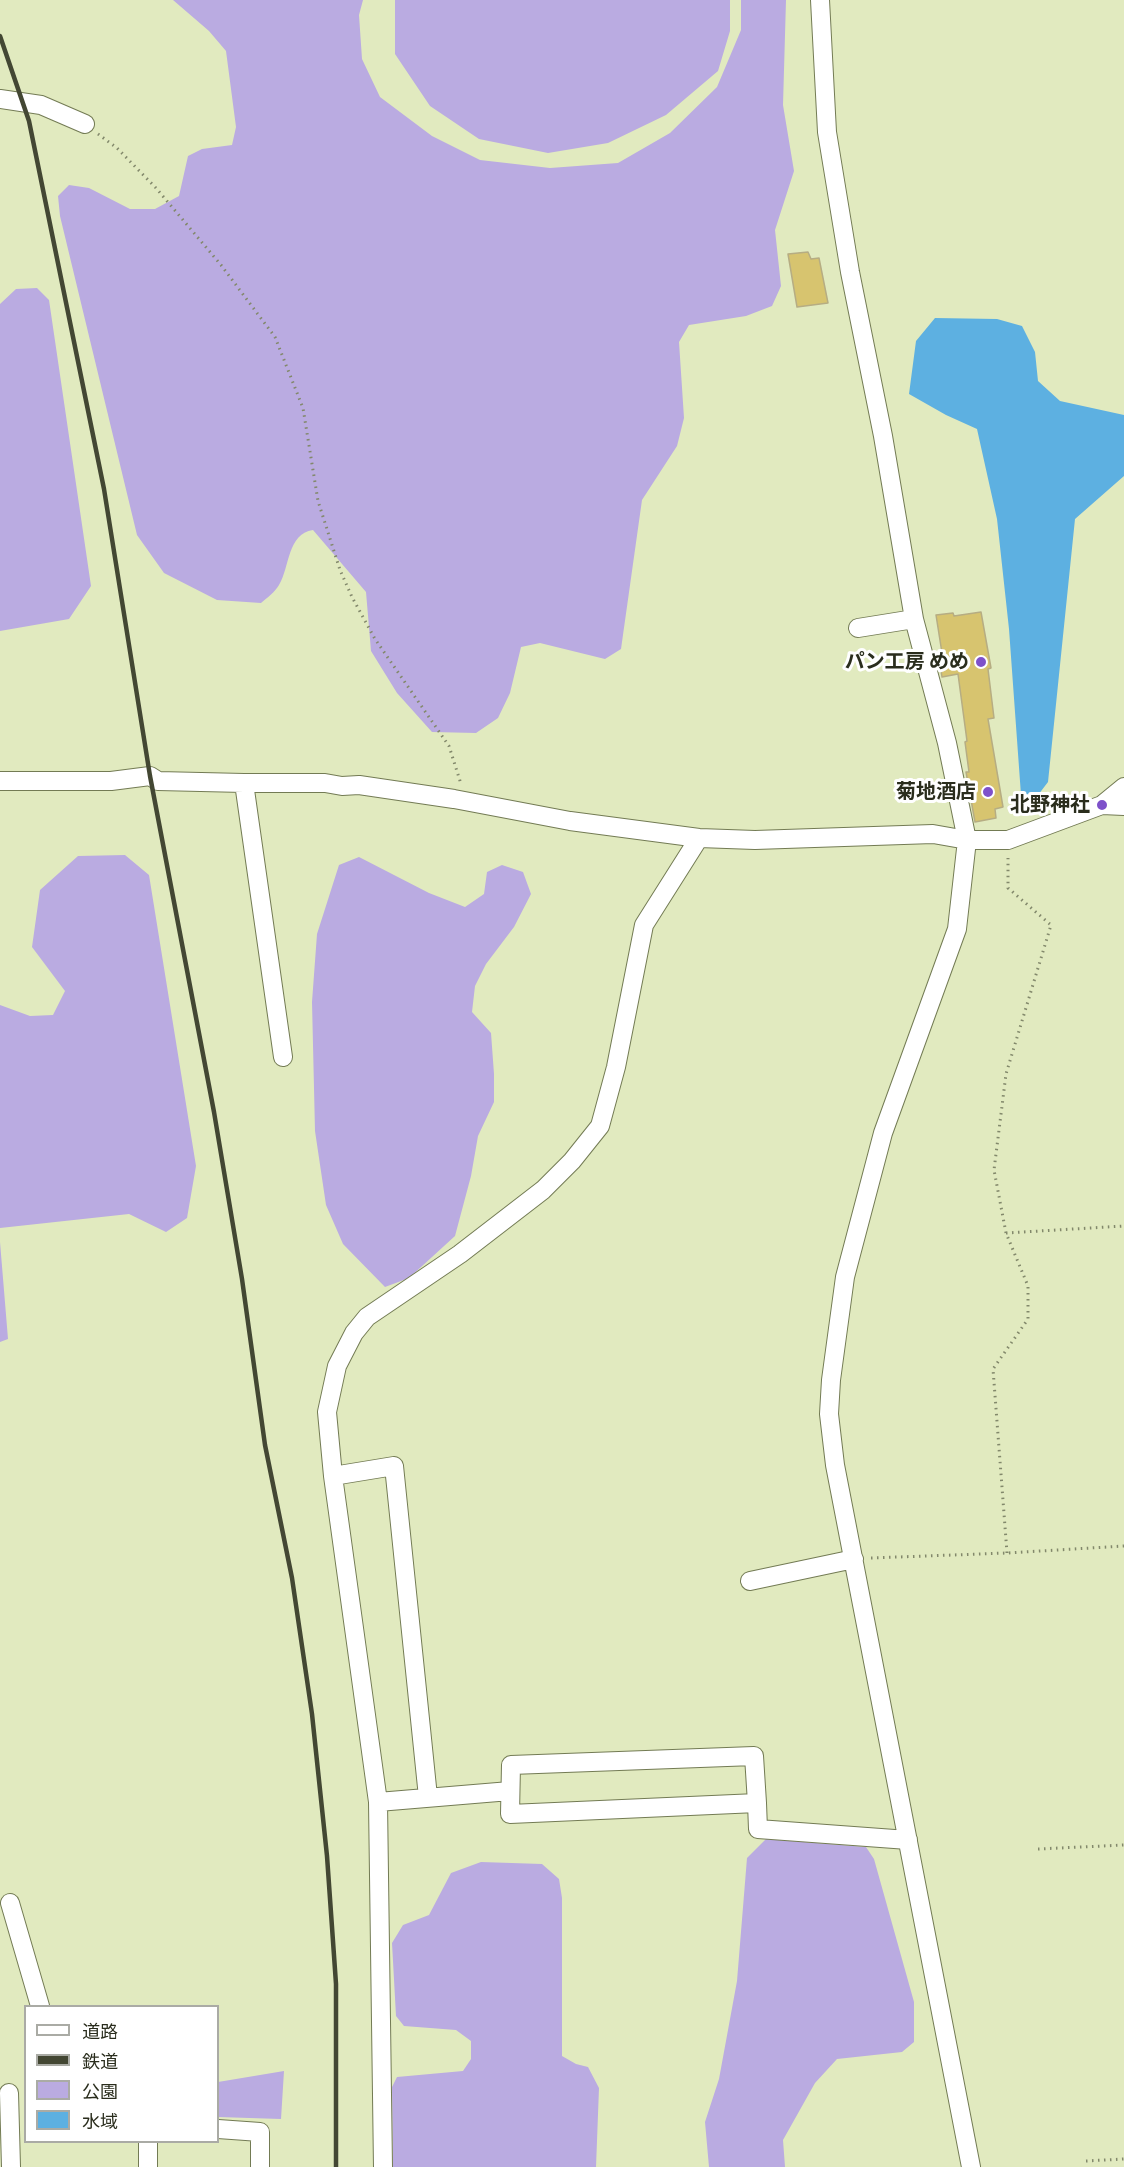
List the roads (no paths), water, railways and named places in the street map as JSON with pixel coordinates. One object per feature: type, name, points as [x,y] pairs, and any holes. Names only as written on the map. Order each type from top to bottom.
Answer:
[{"type":"street","points":[[820,0],[827,132],[850,272],[883,436],[914,619],[947,743],[967,840],[957,929],[883,1132],[845,1277],[831,1380],[829,1414],[835,1465],[971,2167]]},
{"type":"street","points":[[0,99],[41,105],[85,124]]},
{"type":"street","points":[[858,628],[914,619]]},
{"type":"street","points":[[0,781],[111,781],[150,776],[158,781],[359,785],[570,821],[699,838],[831,839],[933,834],[967,840],[1008,840],[1102,805],[1124,787]]},
{"type":"street","points":[[244,783],[283,1057]]},
{"type":"street","points":[[1102,805],[1124,806]]},
{"type":"street","points":[[383,2167],[378,1802],[333,1476],[327,1412],[337,1366],[354,1333],[368,1317],[460,1254],[543,1190],[572,1161],[600,1126],[616,1067],[645,925],[699,838]]},
{"type":"street","points":[[333,1476],[394,1466],[428,1797]]},
{"type":"street","points":[[750,1581],[854,1558]]},
{"type":"street","points":[[757,1803],[510,1814],[511,1766],[754,1756],[757,1803],[758,1829],[908,1840]]},
{"type":"street","points":[[378,1802],[510,1791]]},
{"type":"street","points":[[10,1903],[39,2005]]},
{"type":"street","points":[[11,2167],[12,2093]]},
{"type":"street","points":[[219,2129],[260,2132],[260,2167]]},
{"type":"street","points":[[148,2143],[148,2167]]},
{"type":"water","points":[[935,318],[997,319],[1022,326],[1035,352],[1038,381],[1060,401],[1124,415],[1124,476],[1075,519],[1048,782],[1032,803],[1021,795],[1009,629],[997,519],[977,429],[909,394],[916,341]]},
{"type":"railway","points":[[0,36],[29,121],[104,489],[150,776],[214,1112],[242,1279],[265,1445],[292,1578],[312,1714],[327,1856],[336,1984],[336,2167]]},
{"type":"place","name":"パン工房 めめ","points":[[981,662]]},
{"type":"place","name":"菊地酒店","points":[[988,792]]},
{"type":"place","name":"北野神社","points":[[1102,805]]}]
